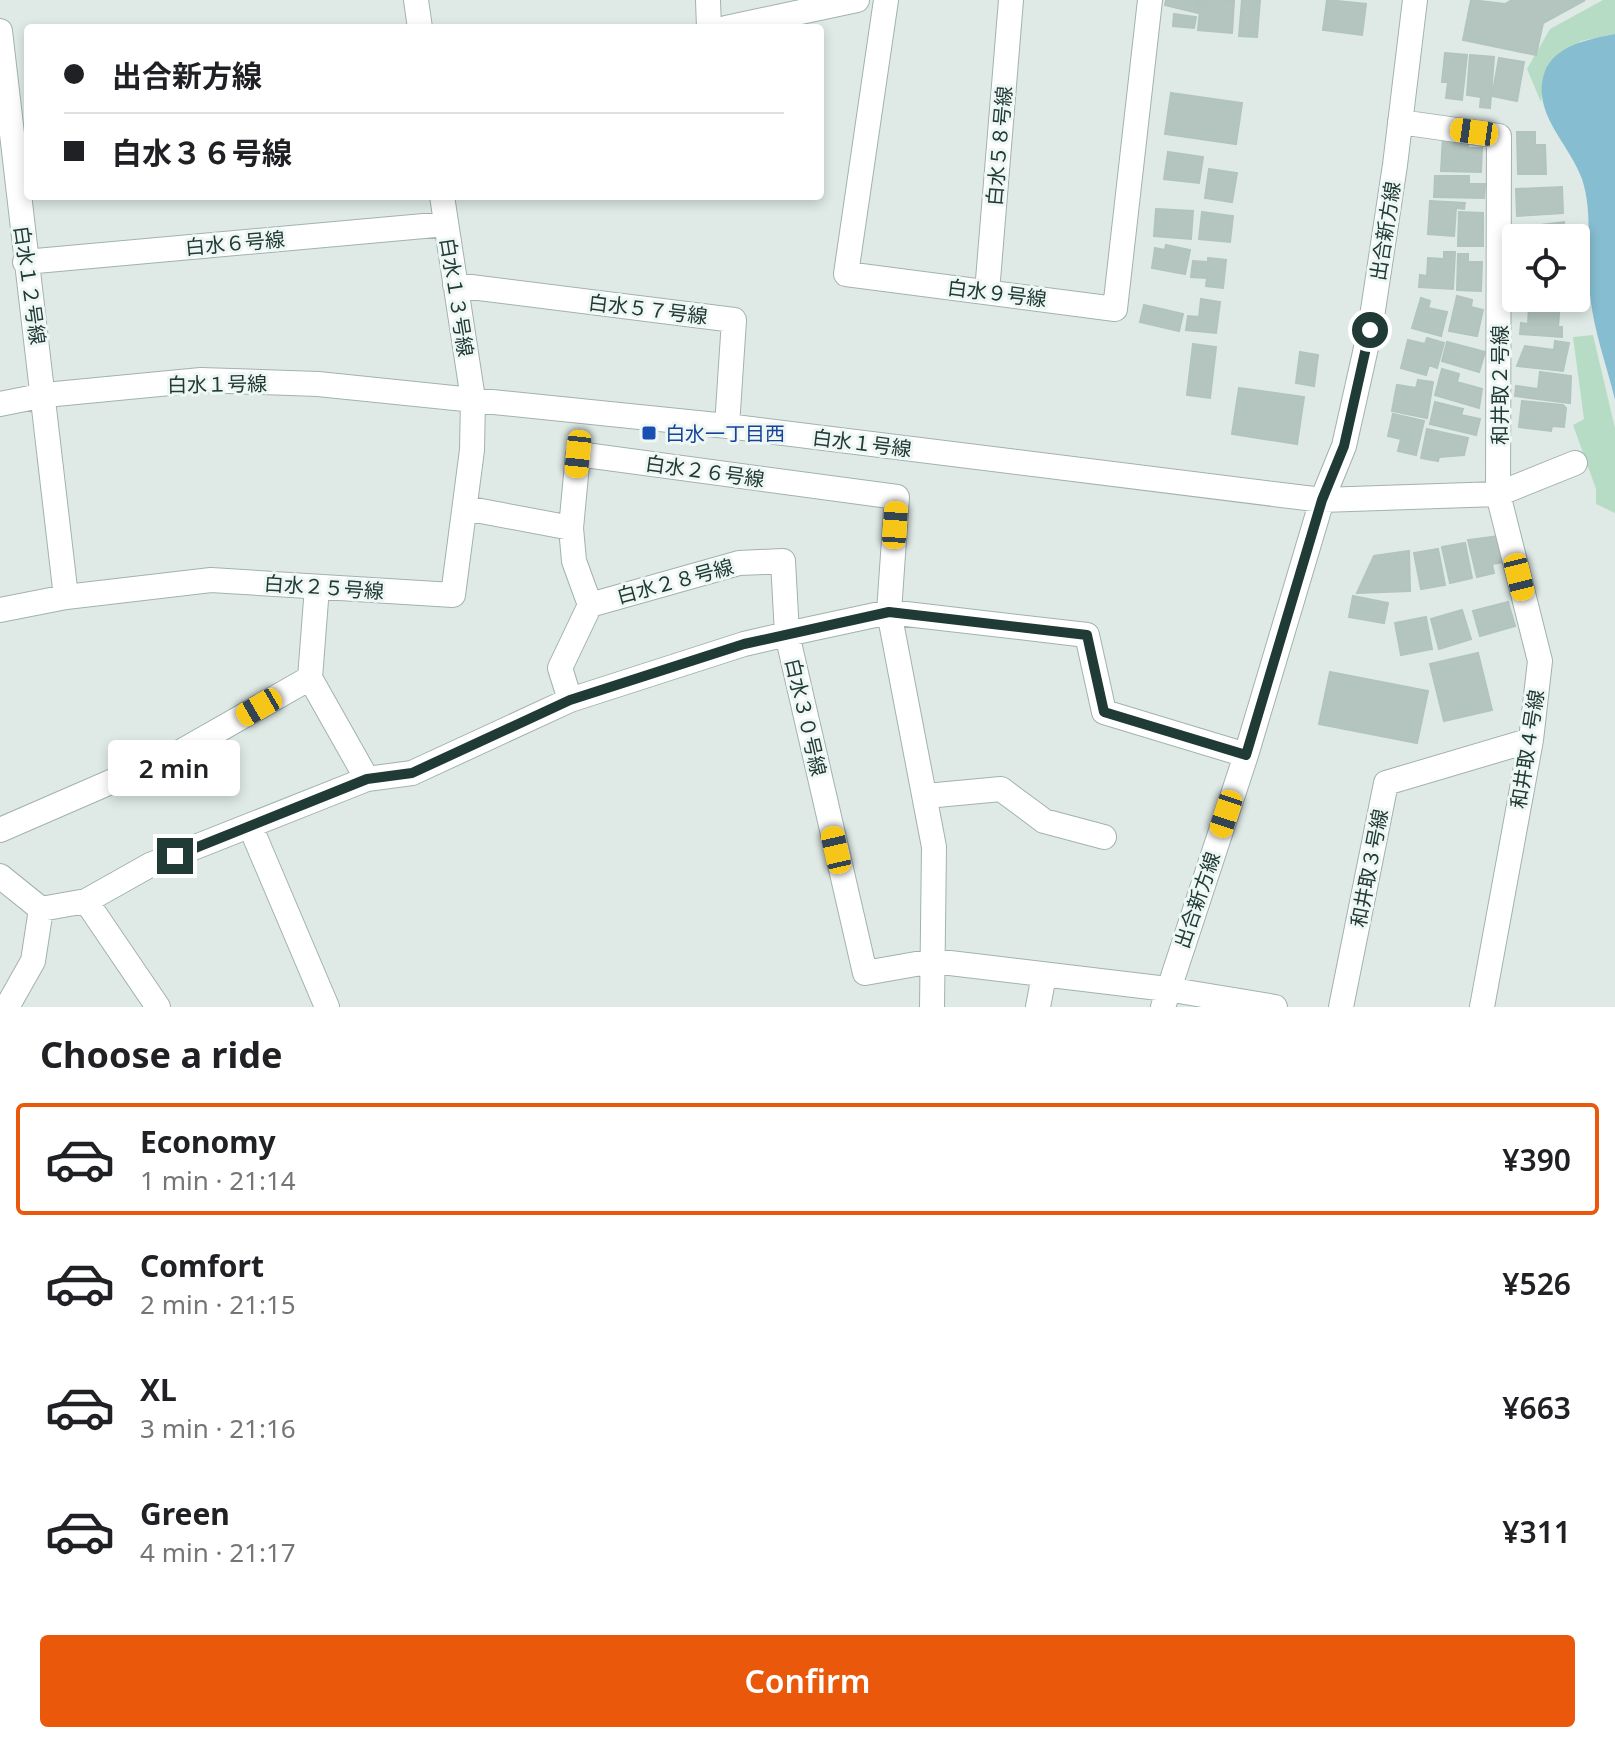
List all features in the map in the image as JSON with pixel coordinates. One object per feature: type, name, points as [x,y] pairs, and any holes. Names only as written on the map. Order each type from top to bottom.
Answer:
[{"type":"street","points":[[416,0],[419,24]]},
{"type":"street","points":[[708,0],[709,24]]},
{"type":"street","points":[[745,24],[857,0]]},
{"type":"street","name":"白水９号線","points":[[886,0],[846,274],[1115,309],[1150,0]]},
{"type":"street","name":"白水５８号線","points":[[987,292],[1011,0]]},
{"type":"street","name":"出合新方線","points":[[1165,998],[1246,755],[1322,500],[1344,446],[1366,352],[1415,0]]},
{"type":"street","name":"白水１２号線","points":[[0,31],[4,94],[45,395],[66,597]]},
{"type":"street","name":"和井取２号線","points":[[1400,122],[1499,136],[1498,494]]},
{"type":"street","name":"白水１３号線","points":[[443,200],[473,399]]},
{"type":"street","name":"白水６号線","points":[[25,262],[446,224]]},
{"type":"street","name":"白水５７号線","points":[[455,285],[734,320],[727,426]]},
{"type":"street","name":"白水１号線","points":[[0,404],[45,395],[201,380],[318,384],[727,426],[1322,500],[1498,494],[1575,463]]},
{"type":"street","name":"白水２５号線","points":[[0,610],[66,597],[211,580],[453,595],[465,508],[473,399]]},
{"type":"street","name":"白水２６号線","points":[[571,528],[578,454],[897,497],[889,612]]},
{"type":"street","name":"和井取４号線","points":[[1482,1007],[1531,740],[1540,661],[1498,494]]},
{"type":"street","points":[[465,508],[571,528],[574,561],[590,605],[560,668],[570,700]]},
{"type":"street","name":"白水２８号線","points":[[590,605],[739,563],[783,561],[787,634]]},
{"type":"street","points":[[317,587],[310,678],[367,779]]},
{"type":"street","points":[[889,612],[934,847],[932,1007]]},
{"type":"street","name":"白水３０号線","points":[[1246,755],[1104,712],[1087,635],[889,612],[787,634],[865,973],[933,961],[1044,975],[1165,998],[1275,1007]]},
{"type":"street","points":[[0,876],[41,909],[86,901],[150,865],[251,828],[367,779],[412,773],[570,700],[787,634]]},
{"type":"street","points":[[0,830],[182,751],[310,678]]},
{"type":"street","name":"和井取３号線","points":[[1341,1007],[1386,783],[1531,740]]},
{"type":"street","points":[[926,796],[1001,789],[1044,821],[1104,837]]},
{"type":"street","points":[[251,828],[327,1007]]},
{"type":"street","points":[[86,901],[158,1007]]},
{"type":"street","points":[[7,1007],[33,961],[41,909]]},
{"type":"street","points":[[1038,1007],[1044,975]]},
{"type":"green space","points":[[1603,0],[1615,0],[1615,34],[1581,41],[1545,72],[1541,102],[1527,69],[1550,29]]},
{"type":"green space","points":[[1593,335],[1615,428],[1615,513],[1596,504],[1596,489],[1573,425],[1584,419],[1573,337]]},
{"type":"water","points":[[1615,34],[1615,400],[1592,307],[1586,193],[1576,166],[1547,115],[1543,102],[1544,74],[1549,64],[1564,50],[1584,41]]},
{"type":"building","points":[[1166,0],[1199,0],[1198,13],[1165,5]]},
{"type":"building","points":[[1201,0],[1234,1],[1232,33],[1198,30]]},
{"type":"building","points":[[1242,0],[1260,0],[1257,37],[1239,36]]},
{"type":"building","points":[[1327,0],[1366,4],[1362,35],[1323,30]]},
{"type":"building","points":[[1471,0],[1505,4],[1512,0],[1585,0],[1543,23],[1536,55],[1463,40]]},
{"type":"building","points":[[1174,14],[1196,17],[1194,28],[1173,26]]},
{"type":"building","points":[[1445,53],[1467,55],[1462,100],[1446,98],[1448,82],[1442,82]]},
{"type":"building","points":[[1470,55],[1494,57],[1490,108],[1480,107],[1481,97],[1467,95]]},
{"type":"building","points":[[1499,58],[1524,62],[1517,101],[1492,96]]},
{"type":"building","points":[[1171,93],[1242,103],[1236,144],[1165,134]]},
{"type":"building","points":[[1517,132],[1535,132],[1535,145],[1545,145],[1546,174],[1518,174]]},
{"type":"building","points":[[1443,137],[1468,138],[1468,148],[1482,148],[1481,172],[1441,171]]},
{"type":"building","points":[[1168,152],[1203,157],[1199,183],[1164,179]]},
{"type":"building","points":[[1209,169],[1237,173],[1232,202],[1205,198]]},
{"type":"building","points":[[1435,176],[1469,176],[1469,184],[1485,184],[1484,198],[1434,197]]},
{"type":"building","points":[[1562,187],[1563,213],[1517,216],[1516,189]]},
{"type":"building","points":[[1430,201],[1465,203],[1464,209],[1456,208],[1454,236],[1428,234]]},
{"type":"building","points":[[1156,209],[1193,211],[1191,239],[1154,236]]},
{"type":"building","points":[[1202,212],[1233,216],[1230,242],[1199,239]]},
{"type":"building","points":[[1459,212],[1483,213],[1483,246],[1458,246]]},
{"type":"building","points":[[1166,245],[1190,250],[1185,274],[1152,268],[1155,248],[1165,250]]},
{"type":"building","points":[[1444,252],[1455,252],[1453,289],[1419,287],[1420,275],[1427,276],[1428,258],[1444,259]]},
{"type":"building","points":[[1458,254],[1468,254],[1468,262],[1482,262],[1481,291],[1457,290]]},
{"type":"building","points":[[1208,258],[1226,260],[1223,288],[1206,286],[1207,278],[1191,277],[1193,261],[1208,262]]},
{"type":"building","points":[[1457,296],[1472,300],[1471,307],[1483,310],[1477,336],[1449,331]]},
{"type":"building","points":[[1421,298],[1430,301],[1428,308],[1447,312],[1441,336],[1412,328]]},
{"type":"building","points":[[1201,299],[1220,302],[1216,333],[1186,330],[1188,316],[1199,317]]},
{"type":"building","points":[[1144,305],[1183,314],[1179,331],[1140,322]]},
{"type":"building","points":[[1529,312],[1559,312],[1558,327],[1562,327],[1562,337],[1520,334],[1521,323],[1528,324]]},
{"type":"building","points":[[1427,338],[1444,343],[1437,368],[1429,365],[1426,375],[1401,368],[1408,340],[1425,344]]},
{"type":"building","points":[[1555,341],[1569,343],[1563,371],[1517,366],[1525,346],[1554,350]]},
{"type":"building","points":[[1447,342],[1485,352],[1479,372],[1442,361]]},
{"type":"building","points":[[1193,344],[1216,347],[1210,398],[1187,395]]},
{"type":"building","points":[[1300,352],[1318,355],[1314,386],[1296,383]]},
{"type":"building","points":[[1442,369],[1459,374],[1457,382],[1482,389],[1479,408],[1435,395]]},
{"type":"building","points":[[1540,372],[1571,376],[1570,403],[1515,396],[1516,386],[1538,389]]},
{"type":"building","points":[[1418,380],[1433,382],[1427,418],[1392,411],[1397,385],[1416,388]]},
{"type":"building","points":[[1239,388],[1304,397],[1297,444],[1232,434]]},
{"type":"building","points":[[1522,401],[1563,405],[1566,408],[1564,427],[1552,426],[1551,431],[1519,427]]},
{"type":"building","points":[[1435,402],[1463,409],[1461,415],[1480,419],[1476,435],[1430,424]]},
{"type":"building","points":[[1393,414],[1424,421],[1416,455],[1398,451],[1401,439],[1388,436]]},
{"type":"building","points":[[1427,429],[1468,438],[1464,455],[1439,457],[1438,461],[1421,458]]},
{"type":"building","points":[[1498,536],[1504,562],[1492,564],[1494,573],[1477,577],[1468,540]]},
{"type":"building","points":[[1465,543],[1472,578],[1450,583],[1442,547]]},
{"type":"building","points":[[1438,549],[1445,585],[1421,589],[1414,553]]},
{"type":"building","points":[[1409,551],[1410,591],[1357,593],[1374,556]]},
{"type":"building","points":[[1353,596],[1388,603],[1384,623],[1349,617]]},
{"type":"building","points":[[1508,602],[1515,626],[1480,636],[1473,611]]},
{"type":"building","points":[[1462,610],[1471,639],[1439,649],[1431,619]]},
{"type":"building","points":[[1426,617],[1432,649],[1401,655],[1395,623]]},
{"type":"building","points":[[1478,653],[1492,710],[1444,721],[1430,664]]},
{"type":"building","points":[[1330,672],[1428,691],[1417,743],[1319,724]]},
{"type":"place","name":"白水一丁目西","points":[[649,433]]},
{"type":"route","points":[[175,856],[367,779],[412,773],[570,700],[744,644],[889,612],[1087,635],[1104,712],[1246,755],[1322,500],[1344,446],[1370,330]]}]
